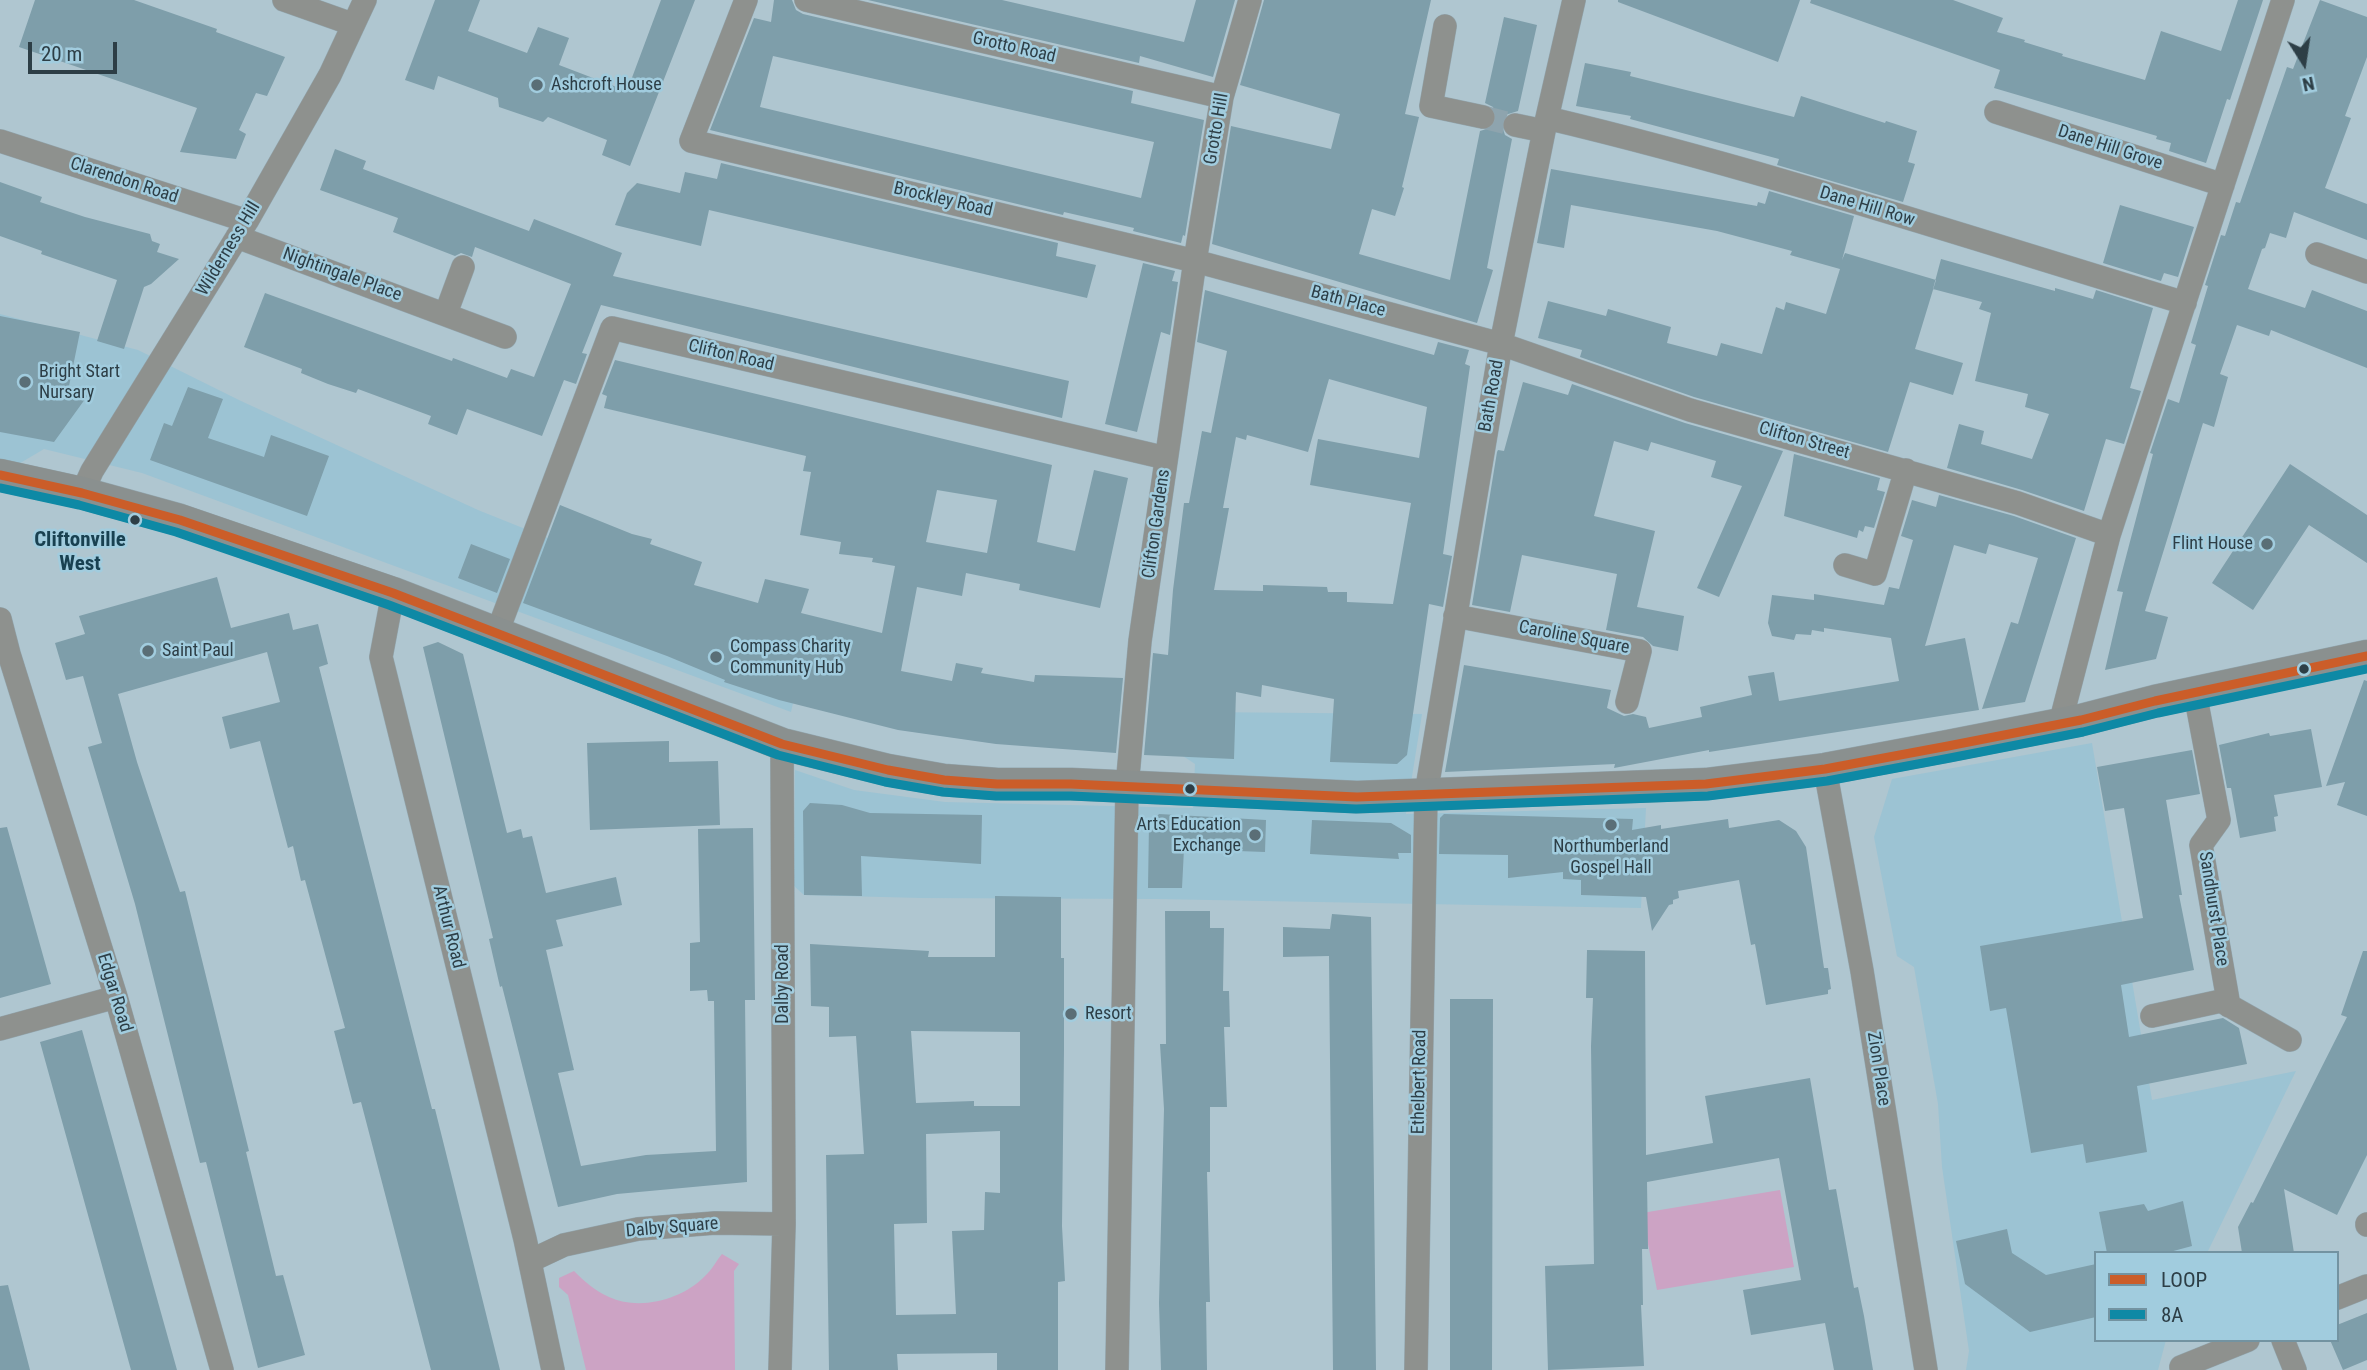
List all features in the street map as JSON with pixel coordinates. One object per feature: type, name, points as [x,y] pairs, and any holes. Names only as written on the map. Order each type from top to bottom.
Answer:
[{"type":"main road","points":[[0,475],[82,493],[180,520],[393,593],[782,744],[888,770],[944,780],[1357,797],[1607,790],[1706,784],[1825,769],[2060,724],[2367,656]]},
{"type":"street","points":[[284,0],[352,24]]},
{"type":"street","name":"Wilderness Hill","points":[[82,493],[92,471],[242,229],[330,75],[365,0]]},
{"type":"street","name":"Brockley Road","points":[[746,0],[691,141],[1195,261]]},
{"type":"street","name":"Grotto Road","points":[[806,0],[1222,97]]},
{"type":"street","name":"Grotto Hill","points":[[1195,261],[1222,97],[1250,0]]},
{"type":"street","name":"Bath Road","points":[[1426,794],[1500,344],[1574,0]]},
{"type":"street","points":[[2060,724],[2109,535],[2283,0]]},
{"type":"street","points":[[1445,26],[1431,106],[1483,117]]},
{"type":"street","name":"Dane Hill Grove","points":[[1996,112],[2223,185]]},
{"type":"street","name":"Dane Hill Row","points":[[1515,125],[1545,125],[1621,136],[1760,174],[2185,303]]},
{"type":"street","name":"Clarendon Road","points":[[0,141],[242,229]]},
{"type":"street","name":"Nightingale Place","points":[[242,229],[505,337]]},
{"type":"street","points":[[2317,254],[2367,272]]},
{"type":"street","name":"Bath Place","points":[[1195,261],[1500,344]]},
{"type":"street","name":"Clifton Gardens","points":[[1117,1370],[1126,787],[1140,641],[1195,261]]},
{"type":"street","points":[[446,313],[463,267]]},
{"type":"street","name":"Clifton Road","points":[[496,633],[612,328],[1166,458]]},
{"type":"street","name":"Clifton Street","points":[[1500,344],[1690,410],[2018,503],[2109,535]]},
{"type":"street","points":[[1844,565],[1875,574],[1906,470]]},
{"type":"street","name":"Arthur Road","points":[[393,593],[382,657],[530,1261]]},
{"type":"street","name":"Caroline Square","points":[[1455,616],[1640,651],[1627,702]]},
{"type":"street","name":"Edgar Road","points":[[0,619],[4,655],[116,997],[222,1370]]},
{"type":"street","name":"Sandhurst Place","points":[[2196,694],[2219,820],[2201,845],[2229,1006]]},
{"type":"street","name":"Dalby Road","points":[[782,744],[784,1224]]},
{"type":"street","name":"Zion Place","points":[[1825,769],[1862,971],[1926,1370]]},
{"type":"street","name":"Ethelbert Road","points":[[1416,1370],[1426,794]]},
{"type":"street","points":[[0,1029],[116,997]]},
{"type":"street","points":[[2152,1016],[2221,1001],[2290,1040]]},
{"type":"street","name":"Dalby Square","points":[[530,1261],[564,1245],[638,1229],[715,1223],[784,1224]]},
{"type":"street","points":[[780,1370],[784,1224]]},
{"type":"street","points":[[530,1261],[553,1370]]},
{"type":"street","points":[[2339,1297],[2367,1286]]},
{"type":"street","points":[[2181,1367],[2243,1342]]},
{"type":"street","points":[[2284,1342],[2295,1370]]},
{"type":"shaded area","points":[[0,314],[138,350],[241,401],[478,510],[807,642],[791,712],[142,473],[44,449],[0,475]]},
{"type":"shaded area","points":[[1198,712],[1422,714],[1406,814],[1646,808],[1641,908],[804,895],[794,886],[795,770],[854,790],[945,802],[1193,808],[1195,764],[1183,756]]},
{"type":"shaded area","points":[[2092,743],[2152,1100],[2296,1071],[2208,1251],[2094,1251],[2094,1342],[2165,1342],[2158,1370],[1966,1370],[1969,1351],[1942,1167],[1938,1104],[1914,967],[1897,956],[1874,837],[1892,779]]},
{"type":"shaded area","points":[[1780,1190],[1794,1267],[1657,1290],[1642,1213]]},
{"type":"shaded area","points":[[722,1254],[739,1264],[734,1271],[735,1370],[586,1370],[568,1295],[559,1287],[559,1278],[574,1271],[609,1297],[633,1303],[660,1301],[696,1284]]},
{"type":"building","points":[[35,0],[134,0],[217,29],[216,32],[285,57],[267,96],[256,93],[239,130],[246,134],[236,159],[180,152],[197,108],[19,47]]},
{"type":"building","name":"Ashcroft House","points":[[435,0],[480,0],[468,31],[527,53],[538,27],[569,38],[559,65],[627,91],[661,0],[695,0],[630,166],[602,155],[607,140],[548,117],[543,122],[499,107],[498,98],[438,76],[434,90],[405,80]]},
{"type":"building","points":[[774,0],[792,0],[796,10],[803,14],[1133,91],[1131,103],[1204,120],[1185,236],[1183,235],[1181,243],[1133,231],[1134,228],[1064,212],[1063,215],[710,130],[754,18],[771,22]],"holes":[[[773,56],[1154,142],[1141,198],[760,107]]]},
{"type":"building","points":[[868,0],[1002,0],[1184,42],[1196,0],[1235,0],[1213,77],[1140,56],[1139,63]]},
{"type":"building","points":[[1264,0],[1431,0],[1405,114],[1419,117],[1402,187],[1404,188],[1395,216],[1372,209],[1359,254],[1450,280],[1480,131],[1493,127],[1497,119],[1493,107],[1485,103],[1504,17],[1537,25],[1518,111],[1505,115],[1501,123],[1505,135],[1512,139],[1487,268],[1493,270],[1477,323],[1212,244],[1231,126],[1331,149],[1340,114],[1240,85]]},
{"type":"building","points":[[1618,0],[1800,0],[1778,62]]},
{"type":"building","points":[[1811,0],[1953,0],[2003,18],[1997,32],[2063,54],[2062,56],[2145,80],[2161,31],[2221,51],[2238,0],[2263,0],[2206,163],[2169,151],[2171,143],[2156,139],[2157,136],[1994,88],[2000,70],[1810,3]]},
{"type":"building","points":[[2320,0],[2367,17],[2367,57],[2345,116],[2351,118],[2325,188],[2367,204],[2367,240],[2294,212],[2286,238],[2270,233],[2248,289],[2305,308],[2312,290],[2367,311],[2367,368],[2271,330],[2269,336],[2237,325],[2220,374],[2228,377],[2214,427],[2203,423],[2145,611],[2168,617],[2156,659],[2105,670],[2123,592],[2117,591],[2153,454],[2150,453],[2168,399],[2179,403],[2196,345],[2191,343],[2208,286],[2205,285],[2221,235],[2225,236],[2236,202],[2240,203],[2287,67],[2293,69]]},
{"type":"building","points":[[1585,63],[1631,72],[1630,76],[1794,117],[1801,96],[1917,131],[1908,162],[1915,164],[1903,202],[1777,165],[1779,159],[1630,119],[1631,116],[1576,106]]},
{"type":"building","points":[[335,149],[366,161],[363,169],[529,231],[534,219],[622,253],[613,276],[1069,381],[1062,418],[601,305],[582,353],[587,354],[576,384],[564,380],[542,436],[467,409],[457,435],[428,424],[431,416],[358,389],[356,393],[328,384],[301,373],[302,369],[244,347],[265,293],[452,361],[453,358],[507,378],[511,369],[534,377],[571,284],[475,247],[472,257],[461,253],[455,256],[393,232],[398,218],[320,190]]},
{"type":"building","points":[[721,163],[1058,243],[1056,256],[1096,265],[1087,298],[709,210],[701,246],[615,225],[627,193],[637,183],[680,193],[685,172],[717,179]]},
{"type":"building","points":[[1551,169],[1757,206],[1758,202],[1765,204],[1769,191],[1854,216],[1842,260],[1845,253],[1936,280],[1915,349],[1963,363],[1953,395],[1910,382],[1888,452],[1694,397],[1580,357],[1582,350],[1538,338],[1548,301],[1606,316],[1608,309],[1671,327],[1667,343],[1717,356],[1721,343],[1762,354],[1776,307],[1784,310],[1786,302],[1826,314],[1840,269],[1790,255],[1792,251],[1717,231],[1571,205],[1564,248],[1537,243]]},
{"type":"building","points":[[0,182],[42,197],[40,202],[150,234],[152,241],[160,244],[157,252],[179,259],[144,287],[124,349],[97,341],[117,280],[41,254],[42,251],[0,236]]},
{"type":"building","points":[[2120,205],[2194,227],[2178,277],[2164,273],[2161,281],[2103,263]]},
{"type":"building","points":[[1941,259],[2055,291],[2055,288],[2093,299],[2096,290],[2153,308],[2130,388],[2141,391],[2124,444],[2106,439],[2084,511],[1947,468],[1959,424],[1984,431],[1981,444],[2032,459],[2049,414],[2025,407],[2028,394],[1975,381],[1991,313],[1979,309],[1982,302],[1933,289]]},
{"type":"building","points":[[1143,263],[1175,271],[1172,281],[1178,282],[1170,335],[1161,332],[1137,432],[1105,424]]},
{"type":"building","points":[[1205,290],[1434,355],[1438,342],[1469,350],[1465,364],[1470,366],[1443,554],[1452,556],[1443,607],[1429,604],[1407,755],[1397,764],[1330,762],[1334,699],[1262,685],[1261,697],[1236,692],[1234,759],[1144,755],[1153,653],[1168,655],[1184,503],[1189,503],[1202,431],[1211,433],[1227,351],[1197,342]],"holes":[[[1329,379],[1427,407],[1419,458],[1318,439],[1310,485],[1411,503],[1393,604],[1347,602],[1347,592],[1328,592],[1327,587],[1263,585],[1263,591],[1214,590],[1229,508],[1223,508],[1236,437],[1246,440],[1247,435],[1308,452]]]},
{"type":"building","name":"Bright Start Nursary","points":[[0,316],[80,332],[68,391],[88,395],[54,442],[0,432]]},
{"type":"building","points":[[615,360],[1052,465],[1037,542],[1075,551],[1094,470],[1128,478],[1100,608],[1019,590],[1020,584],[966,573],[962,596],[917,587],[901,671],[952,681],[956,663],[983,668],[981,673],[1034,682],[1035,675],[1123,678],[1116,753],[996,744],[898,730],[779,700],[724,682],[725,680],[667,656],[523,603],[560,505],[632,534],[652,539],[650,544],[702,562],[694,585],[758,603],[765,579],[809,589],[801,613],[882,633],[895,566],[872,562],[873,558],[839,554],[841,542],[800,535],[811,472],[803,471],[806,456],[604,408],[607,396],[602,394]],"holes":[[[937,490],[997,500],[987,553],[926,542]]]},
{"type":"building","points":[[1523,382],[1568,395],[1572,384],[1685,423],[1783,451],[1719,597],[1697,588],[1742,486],[1711,477],[1716,461],[1651,442],[1648,451],[1614,441],[1594,516],[1655,531],[1637,607],[1684,616],[1678,651],[1653,646],[1643,637],[1606,630],[1617,574],[1522,555],[1510,612],[1472,605],[1497,452],[1504,451]]},
{"type":"building","points":[[188,387],[223,399],[208,438],[264,457],[271,435],[329,456],[307,516],[150,460],[164,423],[172,426]]},
{"type":"building","points":[[1794,454],[1880,478],[1877,490],[1885,492],[1874,528],[1865,526],[1863,532],[1859,530],[1857,538],[1784,516]]},
{"type":"building","name":"Flint House","points":[[2290,464],[2367,515],[2367,563],[2309,525],[2253,610],[2212,583]]},
{"type":"building","points":[[1939,495],[2014,516],[2076,538],[2025,702],[1982,709],[2011,622],[2018,624],[2038,558],[1989,544],[1986,554],[1954,545],[1925,646],[1965,638],[1979,710],[1709,750],[1614,768],[1615,764],[1445,772],[1464,665],[1611,690],[1607,708],[1624,716],[1633,714],[1646,717],[1649,728],[1702,717],[1700,707],[1752,695],[1748,676],[1774,672],[1779,701],[1899,681],[1891,638],[1824,628],[1824,632],[1812,630],[1811,635],[1796,634],[1794,640],[1772,636],[1768,623],[1772,595],[1814,600],[1814,594],[1884,605],[1889,587],[1899,589],[1913,540],[1901,536],[1912,500],[1936,507]]},
{"type":"building","points":[[471,544],[510,559],[497,593],[458,578]]},
{"type":"building","points":[[217,577],[231,628],[289,613],[293,630],[318,624],[328,664],[319,667],[432,1109],[435,1109],[500,1370],[431,1370],[361,1102],[353,1104],[334,1031],[345,1028],[305,880],[301,881],[293,846],[288,848],[260,741],[230,749],[222,717],[280,702],[267,652],[118,694],[137,762],[180,892],[185,891],[249,1151],[246,1152],[276,1276],[283,1275],[305,1355],[258,1368],[206,1162],[200,1163],[135,904],[88,747],[102,743],[83,676],[66,680],[55,643],[85,634],[79,616]]},
{"type":"building","points":[[438,642],[463,654],[507,833],[521,829],[523,838],[532,836],[546,893],[616,877],[622,905],[556,920],[563,946],[546,950],[574,1070],[558,1073],[581,1166],[646,1155],[716,1151],[714,1001],[708,1001],[707,990],[690,991],[690,943],[700,942],[698,829],[753,828],[755,1000],[745,1000],[747,1182],[617,1194],[558,1207],[502,986],[500,987],[489,939],[493,938],[423,647]]},
{"type":"building","points":[[2364,680],[2367,681],[2367,816],[2337,805],[2345,782],[2326,786]]},
{"type":"building","points":[[2311,729],[2322,787],[2274,795],[2278,816],[2274,817],[2276,831],[2240,838],[2231,788],[2227,788],[2219,745],[2269,733],[2270,736]]},
{"type":"building","points":[[669,741],[669,762],[718,761],[720,825],[590,830],[587,743]]},
{"type":"building","points":[[2192,750],[2200,794],[2166,800],[2182,895],[2179,895],[2194,970],[2121,985],[2129,1037],[2223,1018],[2239,1028],[2247,1064],[2137,1086],[2147,1152],[2086,1163],[2083,1144],[2031,1153],[2006,1008],[1990,1011],[1980,946],[2143,918],[2124,808],[2105,811],[2097,767]]},
{"type":"building","points":[[810,803],[842,805],[870,813],[982,815],[981,864],[861,856],[862,896],[804,895],[803,811]]},
{"type":"building","points":[[1159,814],[1266,820],[1265,852],[1184,849],[1182,888],[1148,888],[1149,824]]},
{"type":"building","points":[[1444,814],[1633,819],[1632,830],[1661,825],[1661,829],[1728,819],[1729,828],[1779,820],[1796,831],[1806,847],[1824,968],[1828,968],[1831,989],[1828,994],[1766,1005],[1755,944],[1751,945],[1739,880],[1678,891],[1679,898],[1673,900],[1673,904],[1669,905],[1652,931],[1646,897],[1581,895],[1581,880],[1563,879],[1563,872],[1508,878],[1508,855],[1439,854],[1440,818]]},
{"type":"building","points":[[1312,820],[1391,823],[1411,835],[1411,853],[1398,853],[1399,859],[1310,854]]},
{"type":"building","points":[[7,827],[51,984],[0,998],[0,828]]},
{"type":"building","points":[[995,896],[1061,897],[1061,958],[1064,958],[1062,1226],[1065,1281],[1058,1282],[1058,1370],[997,1370],[997,1353],[897,1354],[898,1370],[829,1370],[826,1155],[864,1154],[856,1036],[829,1037],[829,1007],[811,1006],[810,944],[929,951],[928,957],[995,957]],"holes":[[[911,1031],[1020,1032],[1020,1106],[974,1106],[974,1101],[916,1103]],[[1000,1131],[1000,1193],[985,1192],[984,1230],[952,1231],[956,1314],[896,1315],[894,1224],[927,1223],[926,1134]]]},
{"type":"building","points":[[1165,911],[1210,911],[1210,928],[1224,928],[1223,991],[1229,991],[1230,1027],[1224,1027],[1227,1107],[1210,1107],[1210,1172],[1207,1172],[1210,1302],[1206,1302],[1207,1370],[1161,1370],[1159,1303],[1164,1109],[1160,1044],[1166,1044]]},
{"type":"building","points":[[1332,914],[1371,917],[1376,1370],[1333,1370],[1329,956],[1283,957],[1283,927],[1330,929]]},
{"type":"building","points":[[1587,950],[1645,951],[1646,1155],[1713,1143],[1705,1096],[1810,1078],[1829,1190],[1836,1189],[1854,1288],[1858,1287],[1873,1370],[1834,1370],[1825,1323],[1751,1335],[1743,1290],[1801,1280],[1779,1158],[1647,1182],[1648,1249],[1642,1249],[1641,1305],[1644,1366],[1548,1370],[1545,1266],[1594,1264],[1591,1046],[1593,998],[1586,998]]},
{"type":"building","points":[[2363,951],[2367,951],[2367,1155],[2337,1215],[2284,1189],[2294,1251],[2242,1251],[2238,1227],[2251,1202],[2253,1203],[2347,1017],[2341,1015]]},
{"type":"building","points":[[1450,999],[1493,999],[1492,1370],[1450,1370]]},
{"type":"building","points":[[82,1030],[177,1370],[131,1370],[40,1042]]},
{"type":"building","points":[[2183,1201],[2192,1246],[2173,1251],[2107,1251],[2099,1212],[2144,1204],[2148,1211]]},
{"type":"building","points":[[2007,1229],[2012,1253],[2046,1275],[2094,1264],[2094,1317],[2030,1332],[1965,1284],[1956,1241]]},
{"type":"building","points":[[8,1285],[30,1370],[0,1370],[0,1286]]},
{"type":"building","points":[[2367,1313],[2367,1360],[2343,1370],[2331,1342],[2339,1342],[2339,1324]]},
{"type":"tunnel","points":[[1483,117],[1515,125]]},
{"type":"transit line","name":"LOOP","points":[[0,475],[82,493],[180,520],[393,593],[782,744],[888,770],[944,780],[1357,797],[1706,784],[1825,769],[1948,746],[2081,720],[2155,701],[2367,656]]},
{"type":"transit line","name":"8A","points":[[0,488],[79,505],[176,532],[389,605],[778,755],[885,782],[943,792],[1356,809],[1708,796],[1827,781],[1950,758],[2083,732],[2158,713],[2367,669]]},
{"type":"place","name":"Ashcroft House","points":[[537,85]]},
{"type":"place","name":"Bright Start Nursary","points":[[25,382]]},
{"type":"place","name":"Flint House","points":[[2267,544]]},
{"type":"place","name":"Saint Paul","points":[[148,651]]},
{"type":"place","name":"Compass Charity Community Hub","points":[[716,657]]},
{"type":"place","name":"Northumberland Gospel Hall","points":[[1611,825]]},
{"type":"place","name":"Arts Education Exchange","points":[[1255,835]]},
{"type":"place","name":"Resort","points":[[1071,1014]]},
{"type":"district","name":"Cliftonville West","points":[[80,553]]}]
